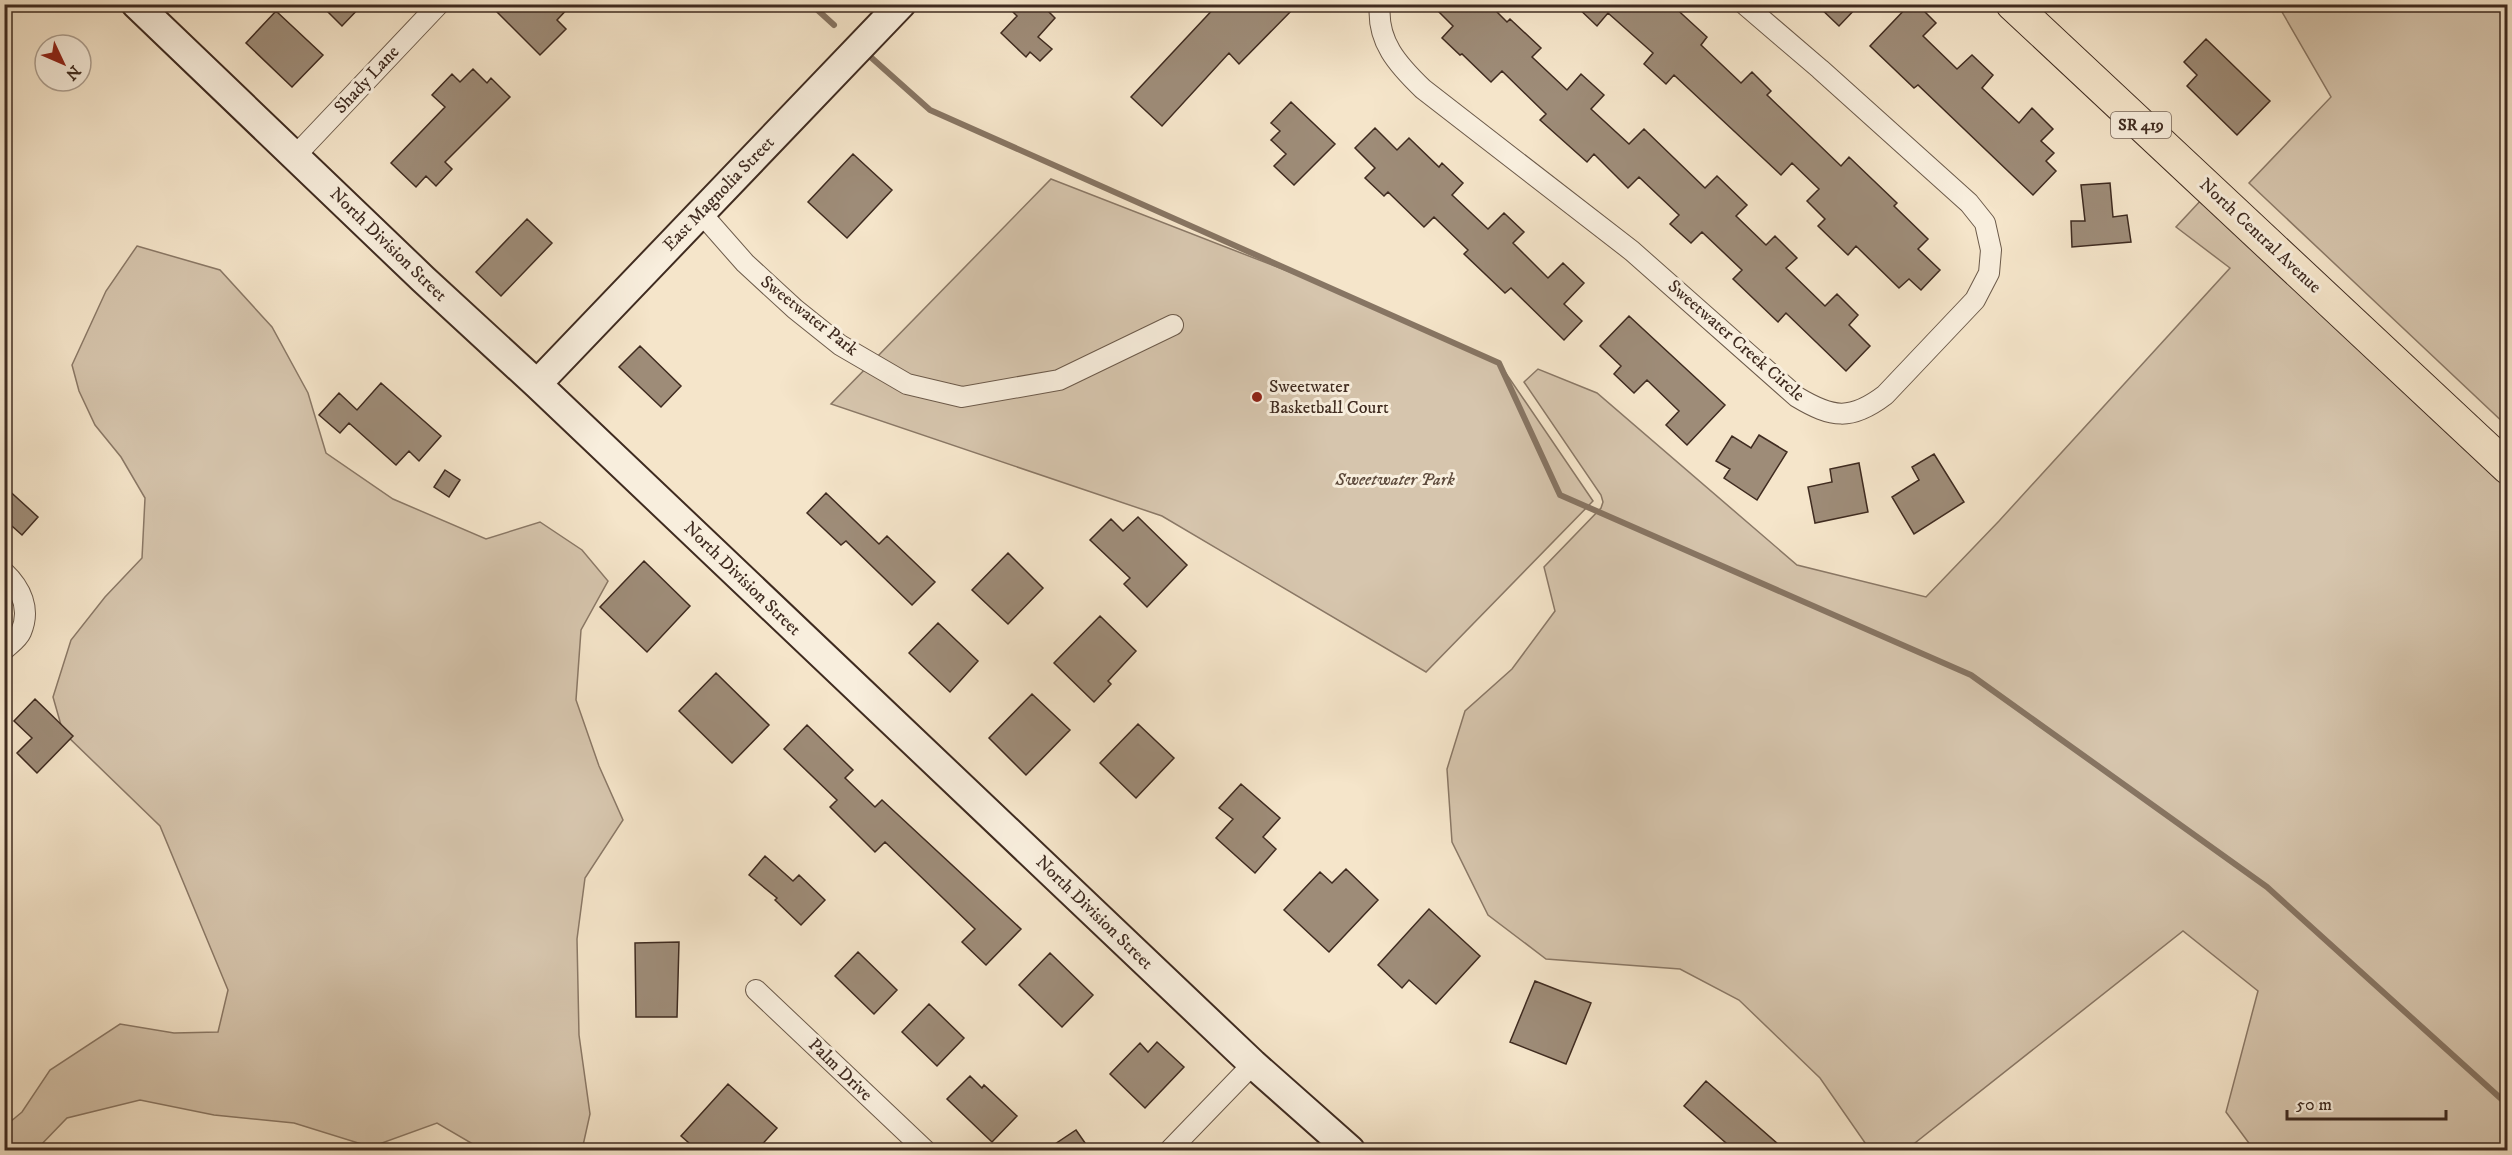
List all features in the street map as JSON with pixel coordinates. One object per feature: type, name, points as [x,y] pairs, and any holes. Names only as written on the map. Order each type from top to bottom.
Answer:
[{"type":"main road","name":"North Central Avenue","points":[[2012,4],[2508,468]]},
{"type":"street","name":"North Division Street","points":[[136,4],[423,279],[537,384],[1254,1064],[1350,1150]]},
{"type":"street","name":"Shady Lane","points":[[296,155],[439,4]]},
{"type":"street","name":"East Magnolia Street","points":[[537,384],[901,4]]},
{"type":"street","name":"Sweetwater Creek Circle","points":[[1380,4],[1378,20],[1385,45],[1400,67],[1423,89],[1632,251],[1797,397],[1819,410],[1841,415],[1868,408],[1885,395],[1975,300],[1989,273],[1991,250],[1985,223],[1969,203],[1744,4]]},
{"type":"street","name":"Sweetwater Park","points":[[701,213],[745,264],[795,309],[840,345],[908,384],[962,397],[1059,380],[1173,325]]},
{"type":"street","points":[[4,572],[16,583],[26,607],[21,633],[4,650]]},
{"type":"street","name":"Palm Drive","points":[[756,990],[925,1150]]},
{"type":"street","points":[[1170,1150],[1254,1064]]},
{"type":"green space","points":[[2278,5],[2507,5],[2507,426],[2249,183],[2331,97]]},
{"type":"green space","name":"Sweetwater Park","points":[[1051,179],[1313,281],[1499,363],[1593,501],[1426,672],[1162,516],[831,404]]},
{"type":"green space","points":[[2203,198],[2507,483],[2507,1150],[2254,1150],[2226,1112],[2258,991],[2183,931],[1906,1150],[1870,1150],[1820,1078],[1739,1000],[1680,969],[1546,959],[1488,915],[1452,842],[1447,769],[1465,711],[1512,669],[1555,611],[1544,567],[1601,508],[1603,502],[1601,495],[1524,382],[1538,369],[1597,393],[1797,565],[1926,597],[1999,521],[2230,268],[2176,227]]},
{"type":"green space","points":[[137,246],[220,270],[272,327],[308,393],[326,453],[393,499],[486,539],[540,522],[582,550],[608,581],[581,630],[576,700],[599,766],[623,820],[585,878],[577,939],[579,1035],[590,1114],[582,1150],[483,1150],[437,1123],[371,1147],[294,1123],[214,1115],[140,1100],[67,1118],[36,1150],[5,1150],[4,1127],[22,1112],[50,1070],[120,1024],[174,1033],[218,1032],[228,990],[160,826],[63,732],[53,697],[71,640],[105,597],[142,558],[145,498],[121,457],[95,425],[79,391],[72,365],[106,291]]},
{"type":"building","points":[[320,4],[363,4],[342,26]]},
{"type":"building","points":[[489,4],[572,4],[557,20],[566,29],[540,55]]},
{"type":"building","points":[[1005,4],[1041,4],[1055,18],[1038,37],[1052,49],[1040,61],[1030,52],[1026,57],[1001,33],[1017,16]]},
{"type":"building","points":[[1218,4],[1298,4],[1239,64],[1229,53],[1162,126],[1131,97]]},
{"type":"building","points":[[1431,4],[1489,4],[1507,22],[1510,19],[1541,48],[1532,57],[1567,90],[1581,74],[1604,95],[1591,109],[1629,144],[1644,129],[1705,188],[1717,176],[1747,205],[1736,216],[1766,245],[1775,236],[1797,258],[1786,268],[1825,306],[1837,294],[1858,315],[1849,325],[1870,346],[1846,371],[1786,313],[1778,322],[1733,279],[1742,270],[1702,232],[1691,243],[1670,224],[1679,215],[1639,177],[1628,188],[1594,154],[1587,162],[1540,120],[1546,114],[1502,71],[1491,82],[1462,54],[1460,55],[1442,38],[1453,26]]},
{"type":"building","points":[[1574,4],[1671,4],[1707,37],[1701,45],[1741,83],[1752,72],[1771,91],[1767,95],[1841,166],[1849,157],[1897,203],[1894,206],[1928,239],[1918,249],[1940,270],[1921,290],[1909,279],[1899,288],[1856,246],[1848,255],[1818,226],[1825,219],[1807,201],[1819,189],[1792,163],[1781,175],[1674,75],[1666,84],[1644,64],[1653,53],[1608,13],[1597,26]]},
{"type":"building","points":[[1816,4],[1860,4],[1839,26]]},
{"type":"building","points":[[1910,4],[1917,4],[1936,23],[1923,36],[1957,69],[1972,55],[1993,75],[1982,88],[2019,123],[2032,108],[2053,129],[2041,141],[2054,153],[2046,161],[2056,171],[2033,195],[1918,85],[1914,88],[1870,46]]},
{"type":"building","points":[[276,11],[323,55],[292,87],[246,43]]},
{"type":"building","points":[[2206,39],[2270,101],[2237,135],[2187,86],[2197,75],[2184,62]]},
{"type":"building","points":[[473,69],[487,83],[491,78],[510,97],[445,162],[452,169],[436,186],[426,176],[416,187],[391,163],[445,107],[432,95],[452,74],[460,82]]},
{"type":"building","points":[[1291,102],[1335,144],[1294,185],[1274,166],[1286,154],[1271,140],[1280,131],[1271,123]]},
{"type":"building","points":[[1375,128],[1397,150],[1409,138],[1439,167],[1442,163],[1463,183],[1452,195],[1488,229],[1504,213],[1524,232],[1513,243],[1548,278],[1563,263],[1584,283],[1564,304],[1582,321],[1564,340],[1511,288],[1505,293],[1464,254],[1468,250],[1434,217],[1424,227],[1388,192],[1384,196],[1365,178],[1375,168],[1355,148]]},
{"type":"building","points":[[853,154],[892,190],[847,238],[808,202]]},
{"type":"building","points":[[2110,183],[2113,217],[2127,215],[2131,242],[2072,247],[2071,221],[2085,221],[2081,185]]},
{"type":"building","points":[[527,219],[552,243],[501,296],[476,272]]},
{"type":"building","points":[[1629,316],[1725,405],[1687,445],[1666,425],[1679,411],[1647,380],[1634,393],[1614,374],[1621,366],[1600,346]]},
{"type":"building","points":[[640,346],[681,386],[661,407],[619,367]]},
{"type":"building","points":[[381,383],[441,436],[419,461],[409,451],[396,465],[349,423],[340,433],[319,415],[339,393],[357,410]]},
{"type":"building","points":[[1759,435],[1787,452],[1757,500],[1724,478],[1730,469],[1716,461],[1732,436],[1751,448]]},
{"type":"building","points":[[1934,454],[1964,502],[1914,534],[1892,497],[1919,480],[1912,467]]},
{"type":"building","points":[[1859,463],[1868,512],[1815,523],[1808,487],[1832,482],[1830,469]]},
{"type":"building","points":[[445,470],[460,480],[449,497],[434,487]]},
{"type":"building","points":[[4,486],[38,517],[22,535],[4,519]]},
{"type":"building","points":[[826,493],[879,544],[887,536],[935,582],[912,605],[846,541],[841,545],[807,513]]},
{"type":"building","points":[[1138,517],[1187,565],[1147,607],[1124,584],[1130,578],[1090,540],[1111,519],[1123,531]]},
{"type":"building","points":[[1008,553],[1043,588],[1008,624],[972,590]]},
{"type":"building","points":[[644,561],[690,606],[647,652],[600,607]]},
{"type":"building","points":[[1100,616],[1136,651],[1108,681],[1111,684],[1094,702],[1054,663]]},
{"type":"building","points":[[938,623],[978,661],[950,692],[909,653]]},
{"type":"building","points":[[716,673],[769,725],[732,763],[679,711]]},
{"type":"building","points":[[1032,694],[1070,730],[1026,775],[989,738]]},
{"type":"building","points":[[35,699],[73,736],[37,773],[17,753],[32,738],[14,721]]},
{"type":"building","points":[[1138,724],[1174,758],[1136,798],[1100,763]]},
{"type":"building","points":[[807,725],[853,770],[845,778],[875,807],[882,800],[1021,929],[986,965],[962,942],[975,929],[885,842],[875,852],[830,807],[837,800],[784,749]]},
{"type":"building","points":[[1241,784],[1280,818],[1263,837],[1276,849],[1255,873],[1216,838],[1233,819],[1219,808]]},
{"type":"building","points":[[765,856],[793,881],[799,875],[825,900],[801,925],[775,900],[777,898],[749,875]]},
{"type":"building","points":[[1346,869],[1378,900],[1329,952],[1284,910],[1320,872],[1332,883]]},
{"type":"building","points":[[1429,909],[1480,956],[1436,1004],[1409,980],[1402,988],[1378,965]]},
{"type":"building","points":[[679,942],[677,1017],[636,1017],[635,943]]},
{"type":"building","points":[[858,952],[897,990],[874,1014],[835,976]]},
{"type":"building","points":[[1050,953],[1093,995],[1062,1027],[1019,985]]},
{"type":"building","points":[[1535,981],[1591,1003],[1566,1064],[1510,1042]]},
{"type":"building","points":[[929,1004],[964,1038],[937,1066],[902,1032]]},
{"type":"building","points":[[1157,1042],[1184,1067],[1145,1108],[1110,1074],[1140,1043],[1148,1052]]},
{"type":"building","points":[[970,1076],[982,1088],[984,1085],[1017,1116],[992,1142],[947,1099]]},
{"type":"building","points":[[1706,1081],[1785,1150],[1734,1150],[1684,1106]]},
{"type":"building","points":[[728,1084],[777,1128],[757,1150],[697,1150],[681,1136]]},
{"type":"building","points":[[1076,1130],[1090,1150],[1046,1150]]},
{"type":"waterway","points":[[811,4],[834,25]]},
{"type":"waterway","points":[[865,52],[930,110],[1499,363],[1560,495],[1971,675],[2267,887],[2508,1105]]},
{"type":"place","name":"Sweetwater Basketball Court","points":[[1257,397]]}]
